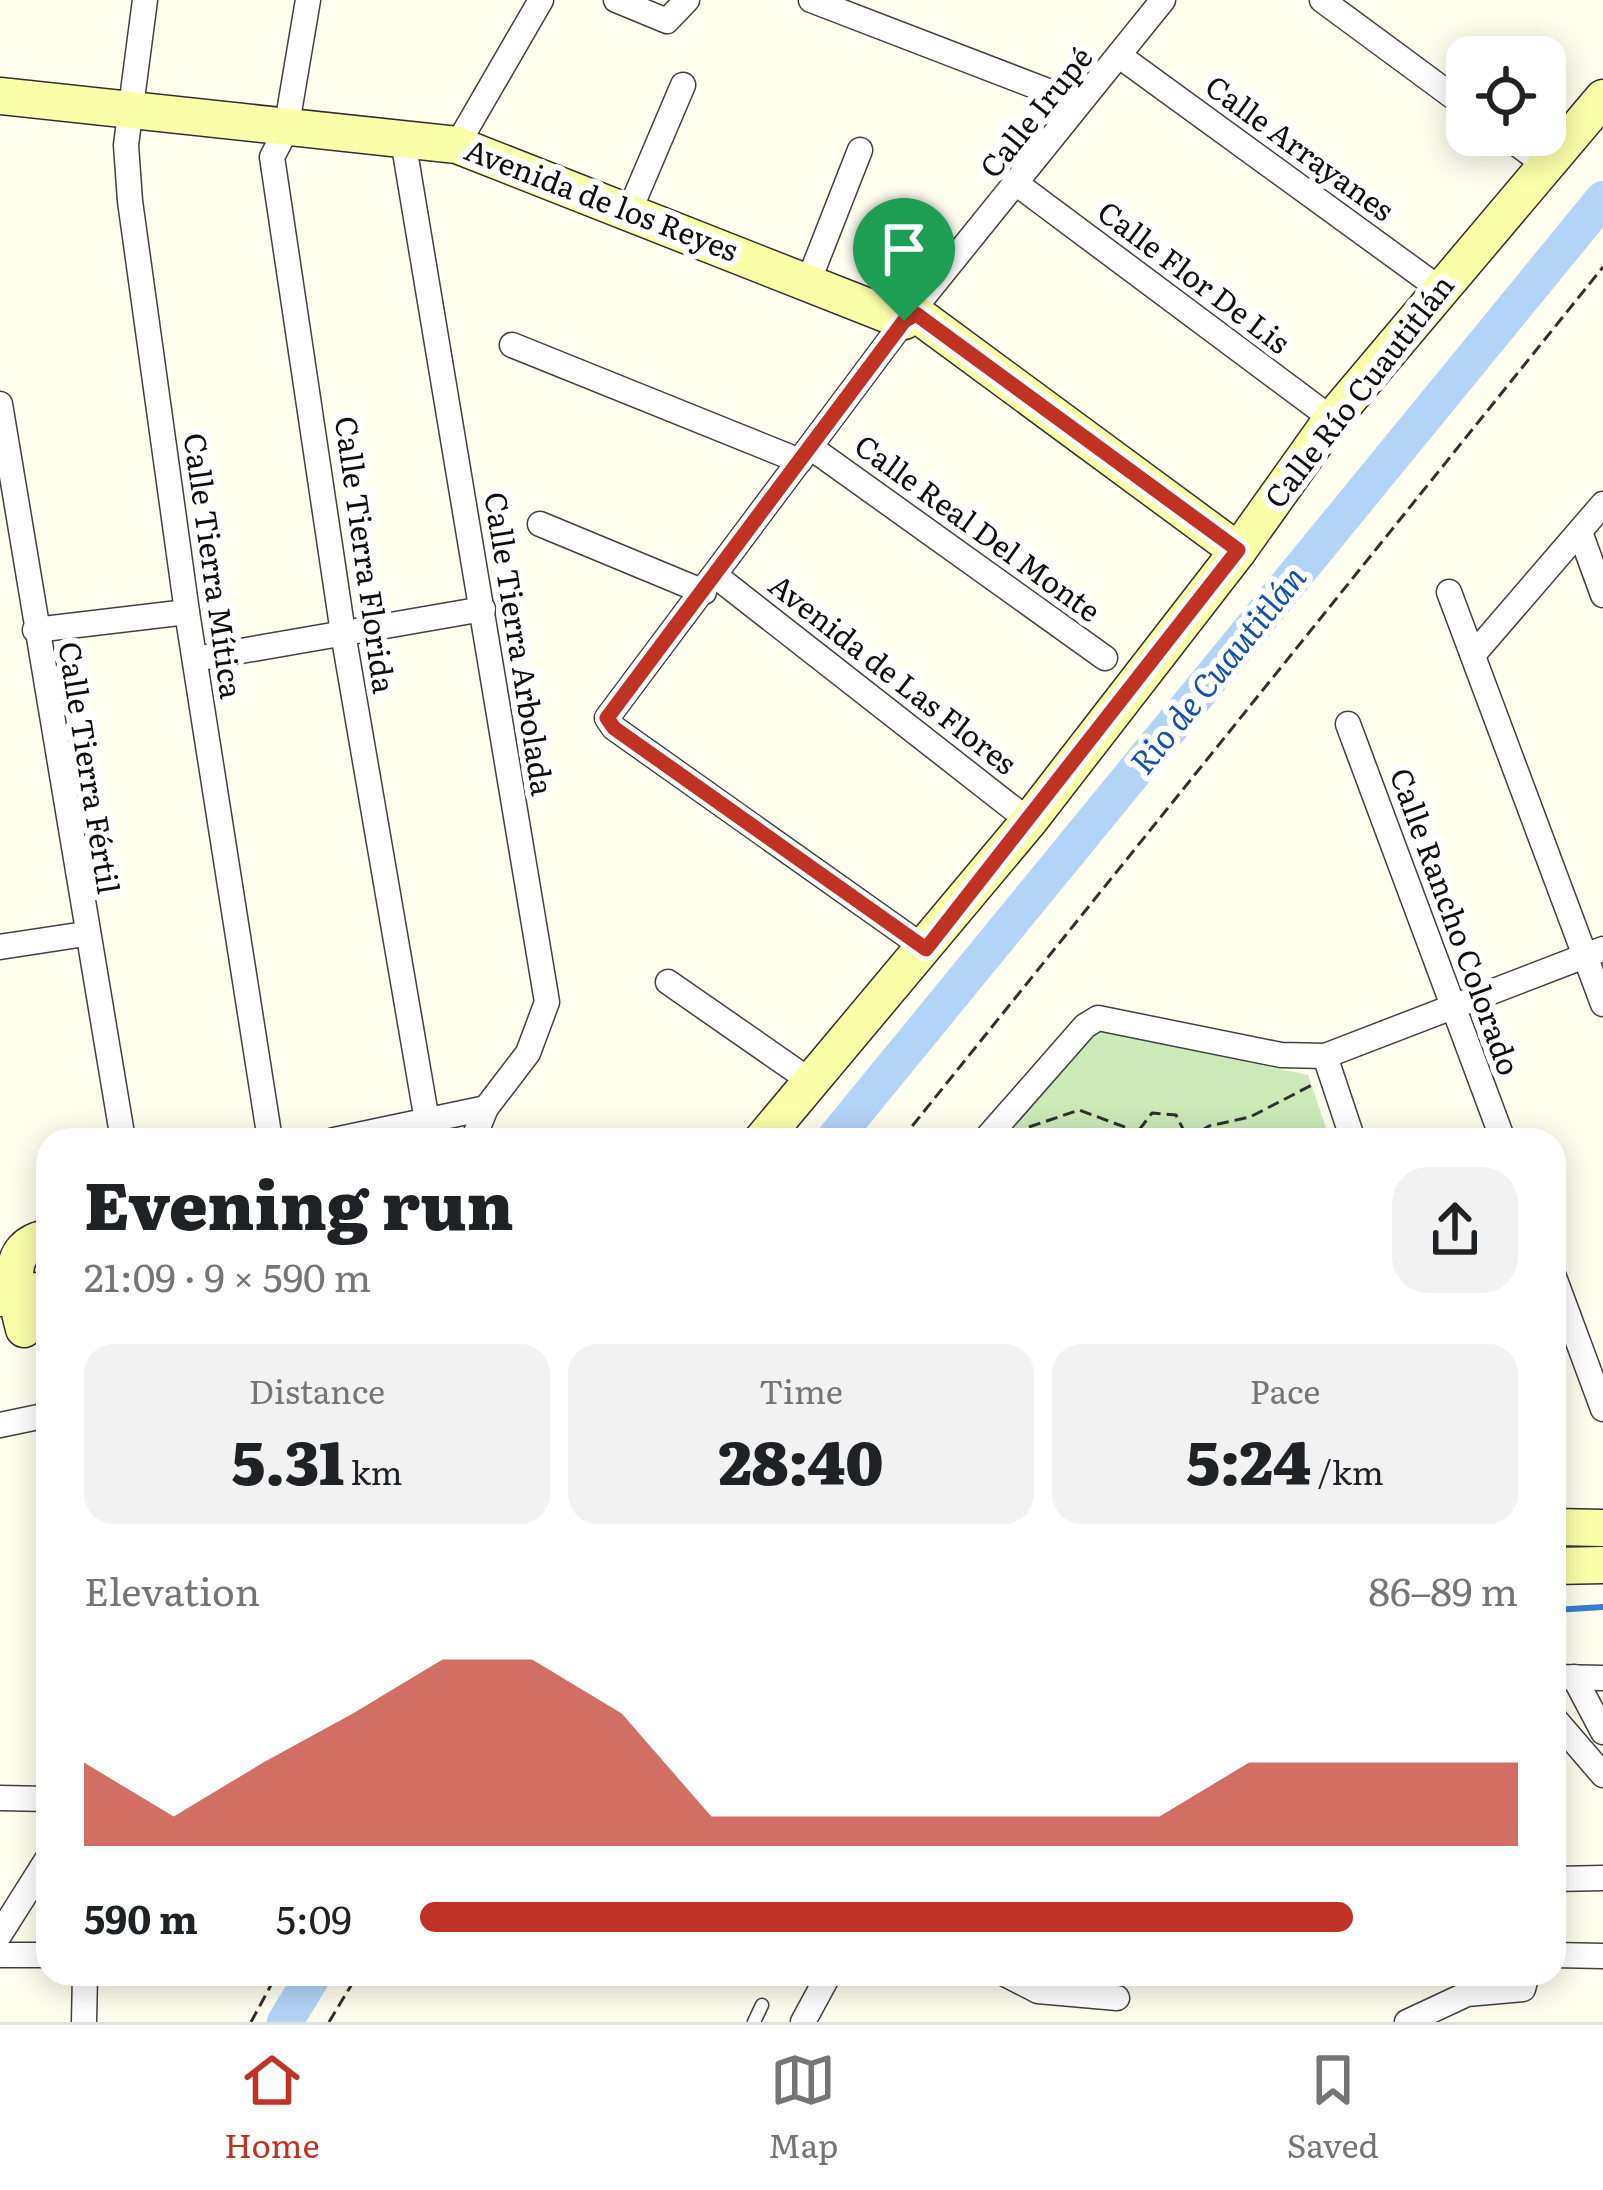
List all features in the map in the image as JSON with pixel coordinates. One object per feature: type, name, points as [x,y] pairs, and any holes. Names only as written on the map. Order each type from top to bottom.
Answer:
[{"type":"street","name":"Calle Tierra Mítica","points":[[145,0],[126,145],[130,201],[187,612],[268,1128]]},
{"type":"street","name":"Calle Tierra Florida","points":[[308,0],[286,130],[272,157],[343,632],[427,1121]]},
{"type":"street","points":[[457,145],[541,0]]},
{"type":"street","points":[[616,0],[667,21],[687,0]]},
{"type":"street","points":[[811,0],[1079,103]]},
{"type":"street","name":"Calle Irupé","points":[[926,949],[614,728],[607,718],[910,317],[1162,0]]},
{"type":"street","points":[[1322,0],[1446,92]]},
{"type":"street","name":"Calle Arrayanes","points":[[1121,57],[1440,290]]},
{"type":"street","points":[[629,212],[683,85]]},
{"type":"street","name":"Avenida de los Reyes","points":[[0,96],[457,145],[910,317],[1238,550]]},
{"type":"street","name":"Calle Río Cuautitlán","points":[[771,1128],[1029,821],[1238,550],[1332,419],[1603,98]]},
{"type":"street","name":"Calle Tierra Arbolada","points":[[403,140],[547,1002],[528,1053],[486,1108],[478,1128]]},
{"type":"street","points":[[809,280],[860,150]]},
{"type":"street","points":[[1533,156],[1544,164]]},
{"type":"street","name":"Calle Flor De Lis","points":[[1017,184],[1332,419]]},
{"type":"street","name":"Calle Real Del Monte","points":[[512,345],[807,455],[1106,658]]},
{"type":"street","name":"Calle Tierra Fértil","points":[[0,404],[121,1128]]},
{"type":"street","points":[[1473,656],[1603,504]]},
{"type":"street","name":"Avenida de Las Flores","points":[[540,524],[711,585],[1029,821]]},
{"type":"street","points":[[1580,532],[1603,596]]},
{"type":"street","points":[[1449,592],[1594,953],[1603,1004]]},
{"type":"street","points":[[195,658],[483,609]]},
{"type":"street","points":[[35,631],[187,612]]},
{"type":"street","name":"Calle Rancho Colorado","points":[[1348,724],[1499,1128]]},
{"type":"street","points":[[0,947],[85,934]]},
{"type":"street","points":[[996,1128],[1084,1026],[1098,1018],[1328,1065],[1453,1004],[1594,953]]},
{"type":"street","points":[[668,982],[809,1080]]},
{"type":"street","points":[[1328,1065],[1349,1128]]},
{"type":"street","points":[[393,1128],[486,1108]]},
{"type":"street","points":[[23,1311],[13,1269],[24,1248],[36,1243]]},
{"type":"street","points":[[1566,1309],[1603,1409]]},
{"type":"street","points":[[0,1425],[36,1418]]},
{"type":"street","points":[[1566,1527],[1603,1528]]},
{"type":"street","points":[[1566,1566],[1603,1565]]},
{"type":"street","points":[[1566,1677],[1603,1678]]},
{"type":"street","points":[[1566,1680],[1603,1732]]},
{"type":"street","points":[[1566,1732],[1603,1775]]},
{"type":"street","points":[[0,1798],[36,1799]]},
{"type":"street","points":[[4,1921],[36,1875]]},
{"type":"street","points":[[1566,1879],[1603,1878]]},
{"type":"street","points":[[0,1955],[36,1955]]},
{"type":"street","points":[[1566,1955],[1603,1956]]},
{"type":"street","points":[[83,2022],[84,1986]]},
{"type":"street","points":[[803,2022],[823,1986]]},
{"type":"street","points":[[1028,1986],[1037,1991],[1118,1997]]},
{"type":"street","points":[[1406,2022],[1467,1994],[1523,1986]]},
{"type":"lane","points":[[754,2022],[762,2005]]},
{"type":"path","points":[[906,1128],[1603,267]]},
{"type":"path","points":[[1216,1128],[1250,1118],[1328,1065]]},
{"type":"path","points":[[1027,1128],[1079,1110],[1127,1128]]},
{"type":"path","points":[[1139,1128],[1142,1120],[1164,1111],[1177,1115],[1182,1128]]},
{"type":"path","points":[[251,2022],[271,1986]]},
{"type":"path","points":[[328,2022],[350,1986]]},
{"type":"green space","points":[[1095,1030],[1308,1075],[1326,1128],[1007,1128]]},
{"type":"waterway","name":"Rio de Cuautitlán","points":[[843,1128],[1603,199]]},
{"type":"waterway","points":[[1566,1609],[1603,1607]]},
{"type":"waterway","name":"Rio de Cuautitlán","points":[[285,2022],[307,1986]]},
{"type":"route","points":[[916,314],[1238,550],[926,949],[614,728],[607,718],[610,708],[813,449],[904,321],[916,314]]}]
